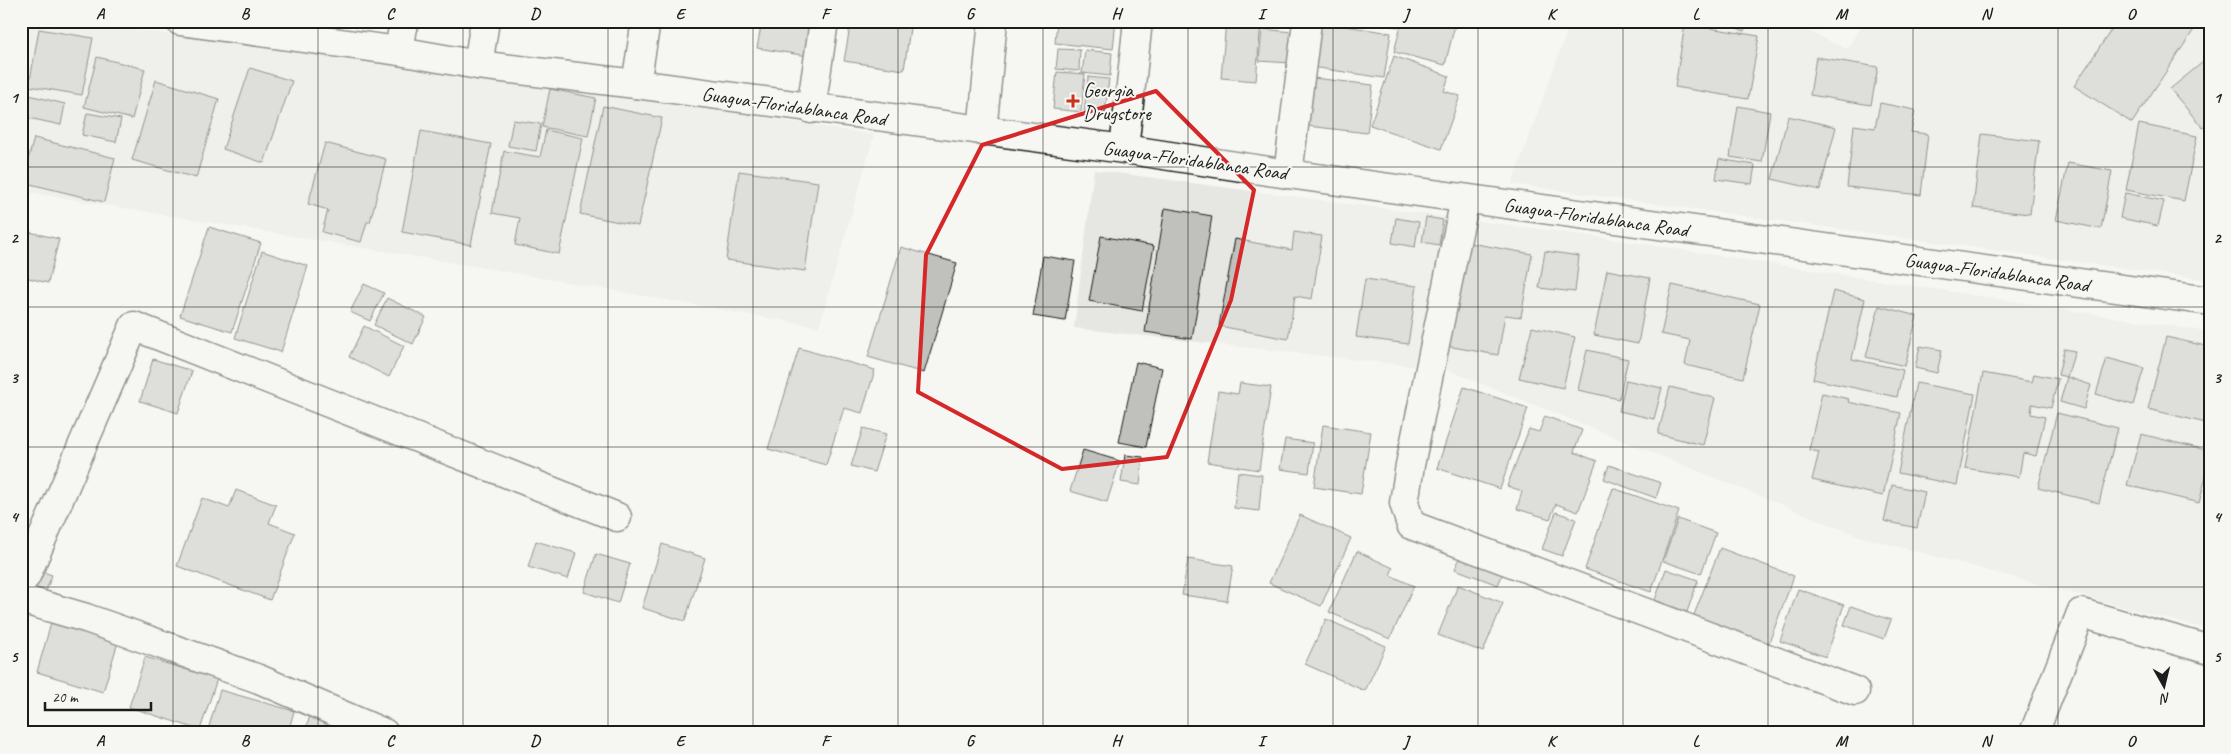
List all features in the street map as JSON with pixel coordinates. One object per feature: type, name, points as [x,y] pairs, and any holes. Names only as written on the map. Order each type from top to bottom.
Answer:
[{"type":"street","name":"Guagua-Floridablanca Road","points":[[180,21],[399,51],[478,65],[636,84],[811,109],[1124,149],[1465,199],[2210,301]]},
{"type":"street","points":[[399,51],[404,21]]},
{"type":"street","points":[[478,65],[485,21]]},
{"type":"street","points":[[636,84],[646,21]]},
{"type":"street","points":[[811,109],[824,21]]},
{"type":"street","points":[[982,131],[993,21]]},
{"type":"street","points":[[1124,149],[1138,21]]},
{"type":"street","points":[[1288,174],[1307,22]]},
{"type":"street","points":[[1465,199],[1410,464],[1404,503],[1411,525],[1855,691]]},
{"type":"street","points":[[21,581],[26,576],[134,326],[617,518]]},
{"type":"street","points":[[21,599],[86,618],[259,679],[384,733]]},
{"type":"street","points":[[2034,733],[2081,613],[2210,650]]},
{"type":"highlighted area","points":[[1156,91],[1254,190],[1231,300],[1167,457],[1062,469],[918,392],[926,255],[982,145]]},
{"type":"shaded area","points":[[21,21],[64,21],[541,82],[874,135],[819,327],[509,272],[21,191]]},
{"type":"shaded area","points":[[1571,21],[1786,21],[1847,49],[1864,21],[2210,21],[2210,280],[1512,184]]},
{"type":"shaded area","points":[[1094,170],[1598,237],[2210,332],[2210,630],[1859,536],[1448,370],[1074,328]]},
{"type":"building","points":[[762,21],[811,21],[808,56],[757,48]]},
{"type":"building","points":[[851,21],[911,21],[904,70],[844,61]]},
{"type":"building","points":[[1057,21],[1116,21],[1113,49],[1055,43]]},
{"type":"building","points":[[1226,21],[1261,21],[1256,81],[1221,78]]},
{"type":"building","points":[[1359,21],[1399,21],[1398,27]]},
{"type":"building","points":[[1402,21],[1456,21],[1445,65],[1394,52]]},
{"type":"building","points":[[1720,21],[1748,21],[1744,31]]},
{"type":"building","points":[[2117,21],[2191,21],[2197,25],[2132,123],[2074,86]]},
{"type":"building","points":[[1319,22],[1391,33],[1384,78],[1312,67]]},
{"type":"building","points":[[1685,24],[1759,36],[1748,99],[1675,87]]},
{"type":"building","points":[[39,29],[93,38],[82,95],[29,86]]},
{"type":"building","points":[[1262,29],[1293,32],[1291,63],[1259,61]]},
{"type":"building","points":[[1058,49],[1080,50],[1079,71],[1056,69]]},
{"type":"building","points":[[1085,50],[1112,53],[1110,76],[1082,73]]},
{"type":"building","points":[[1394,56],[1449,76],[1444,91],[1460,96],[1441,149],[1370,125]]},
{"type":"building","points":[[97,57],[145,69],[132,119],[84,107]]},
{"type":"building","points":[[1816,57],[1878,67],[1871,105],[1810,95]]},
{"type":"building","points":[[2203,62],[2210,70],[2210,122],[2203,128],[2170,89]]},
{"type":"building","points":[[250,68],[292,81],[264,163],[223,149]]},
{"type":"building","points":[[1057,72],[1085,74],[1081,112],[1053,109]]},
{"type":"building","points":[[1088,77],[1109,79],[1105,114],[1084,112]]},
{"type":"building","points":[[1314,78],[1373,85],[1367,133],[1308,126]]},
{"type":"building","points":[[156,80],[219,99],[196,178],[132,160]]},
{"type":"building","points":[[550,89],[596,98],[588,136],[542,127]]},
{"type":"building","points":[[29,95],[65,104],[61,125],[24,117]]},
{"type":"building","points":[[1880,103],[1915,110],[1911,132],[1928,134],[1921,195],[1847,187],[1854,125],[1875,128]]},
{"type":"building","points":[[603,106],[662,118],[638,226],[580,214]]},
{"type":"building","points":[[1738,106],[1770,112],[1762,162],[1730,157]]},
{"type":"building","points":[[87,113],[121,119],[116,142],[82,135]]},
{"type":"building","points":[[1788,116],[1836,127],[1820,190],[1772,179]]},
{"type":"building","points":[[513,120],[541,124],[536,151],[508,146]]},
{"type":"building","points":[[2139,124],[2197,136],[2184,201],[2126,190]]},
{"type":"building","points":[[546,130],[583,138],[559,254],[515,245],[520,218],[492,213],[504,151],[540,157]]},
{"type":"building","points":[[421,131],[491,144],[471,245],[402,232]]},
{"type":"building","points":[[1982,134],[2039,141],[2030,214],[1973,208]]},
{"type":"building","points":[[34,138],[115,158],[104,202],[22,182]]},
{"type":"building","points":[[325,143],[386,159],[370,222],[367,222],[361,242],[322,232],[328,210],[308,204]]},
{"type":"building","points":[[1719,159],[1755,165],[1752,184],[1716,179]]},
{"type":"building","points":[[2068,163],[2112,171],[2101,229],[2056,220]]},
{"type":"building","points":[[739,171],[818,182],[805,271],[726,260]]},
{"type":"building","points":[[2125,193],[2164,201],[2158,226],[2120,218]]},
{"type":"building","points":[[1165,208],[1212,216],[1192,339],[1145,332]]},
{"type":"building","points":[[1426,217],[1443,220],[1439,245],[1422,242]]},
{"type":"building","points":[[1396,218],[1419,222],[1415,247],[1392,243]]},
{"type":"building","points":[[209,227],[261,243],[232,332],[180,316]]},
{"type":"building","points":[[21,230],[59,239],[48,283],[21,276]]},
{"type":"building","points":[[1294,232],[1322,236],[1312,299],[1295,296],[1288,339],[1219,326],[1235,239],[1292,250]]},
{"type":"building","points":[[1101,236],[1154,246],[1142,311],[1089,301]]},
{"type":"building","points":[[1459,241],[1532,254],[1521,317],[1505,315],[1498,355],[1441,345]]},
{"type":"building","points":[[901,247],[957,263],[924,373],[868,357]]},
{"type":"building","points":[[262,251],[308,266],[281,352],[235,338]]},
{"type":"building","points":[[1545,251],[1579,256],[1575,292],[1539,288]]},
{"type":"building","points":[[1043,256],[1075,261],[1065,321],[1033,316]]},
{"type":"building","points":[[1607,270],[1650,278],[1638,344],[1594,335]]},
{"type":"building","points":[[1365,279],[1417,286],[1408,344],[1356,337]]},
{"type":"building","points":[[364,284],[384,293],[370,321],[350,312]]},
{"type":"building","points":[[1672,285],[1760,304],[1743,378],[1685,365],[1690,340],[1661,334]]},
{"type":"building","points":[[1833,291],[1865,299],[1852,359],[1903,370],[1897,397],[1813,379]]},
{"type":"building","points":[[387,298],[426,317],[413,344],[374,325]]},
{"type":"building","points":[[1879,306],[1917,316],[1905,366],[1866,357]]},
{"type":"building","points":[[364,326],[404,346],[389,377],[349,357]]},
{"type":"building","points":[[1532,327],[1575,337],[1563,388],[1519,378]]},
{"type":"building","points":[[2166,337],[2210,347],[2210,424],[2148,409]]},
{"type":"building","points":[[1920,346],[1942,350],[1937,373],[1915,368]]},
{"type":"building","points":[[799,348],[875,370],[862,413],[844,408],[826,465],[768,449]]},
{"type":"building","points":[[2064,349],[2075,351],[2067,377],[2058,375]]},
{"type":"building","points":[[1587,350],[1628,359],[1619,399],[1578,390]]},
{"type":"building","points":[[2107,358],[2144,368],[2133,405],[2096,394]]},
{"type":"building","points":[[153,359],[192,371],[178,413],[140,401]]},
{"type":"building","points":[[1136,362],[1162,368],[1146,447],[1119,442]]},
{"type":"building","points":[[1983,373],[2032,382],[2034,374],[2058,379],[2051,408],[2032,404],[2031,414],[2045,417],[2036,456],[2023,453],[2019,477],[1965,468]]},
{"type":"building","points":[[2067,377],[2091,385],[2084,409],[2060,402]]},
{"type":"building","points":[[1626,380],[1662,388],[1654,419],[1619,411]]},
{"type":"building","points":[[1240,383],[1271,387],[1259,470],[1207,462],[1218,391],[1238,394]]},
{"type":"building","points":[[1916,383],[1975,394],[1957,485],[1898,473]]},
{"type":"building","points":[[1464,387],[1528,408],[1500,489],[1437,468]]},
{"type":"building","points":[[1670,387],[1715,398],[1703,445],[1658,434]]},
{"type":"building","points":[[1822,393],[1849,399],[1848,402],[1901,413],[1883,496],[1812,480],[1819,452],[1809,450]]},
{"type":"building","points":[[2057,413],[2118,428],[2099,503],[2038,488]]},
{"type":"building","points":[[1545,416],[1582,430],[1574,452],[1597,461],[1578,512],[1556,504],[1550,519],[1517,509],[1522,491],[1507,486],[1529,429],[1539,432]]},
{"type":"building","points":[[1323,425],[1371,432],[1361,494],[1314,487]]},
{"type":"building","points":[[863,428],[886,434],[874,472],[851,466]]},
{"type":"building","points":[[2141,434],[2210,451],[2210,461],[2199,503],[2127,485]]},
{"type":"building","points":[[1285,439],[1313,443],[1309,473],[1280,469]]},
{"type":"building","points":[[1083,450],[1120,461],[1107,502],[1070,491]]},
{"type":"building","points":[[1125,455],[1143,457],[1140,485],[1121,482]]},
{"type":"building","points":[[1609,465],[1661,483],[1656,498],[1604,479]]},
{"type":"building","points":[[1238,472],[1262,475],[1259,511],[1234,508]]},
{"type":"building","points":[[1892,485],[1925,492],[1917,528],[1884,521]]},
{"type":"building","points":[[1613,488],[1679,511],[1651,592],[1585,569]]},
{"type":"building","points":[[236,490],[276,505],[269,523],[295,533],[270,600],[177,566],[202,498],[229,508]]},
{"type":"building","points":[[1556,512],[1576,519],[1562,556],[1542,549]]},
{"type":"building","points":[[1300,515],[1351,538],[1321,606],[1269,583]]},
{"type":"building","points":[[1678,519],[1716,533],[1701,574],[1663,561]]},
{"type":"building","points":[[536,541],[576,553],[568,579],[528,567]]},
{"type":"building","points":[[662,544],[705,558],[685,621],[642,608]]},
{"type":"building","points":[[1720,548],[1794,576],[1767,648],[1692,620]]},
{"type":"building","points":[[1357,551],[1393,568],[1390,575],[1414,586],[1390,639],[1329,612]]},
{"type":"building","points":[[596,554],[630,564],[618,603],[584,592]]},
{"type":"building","points":[[1461,555],[1504,571],[1498,585],[1455,569]]},
{"type":"building","points":[[1188,559],[1233,566],[1227,601],[1182,595]]},
{"type":"building","points":[[1666,569],[1698,580],[1687,612],[1655,600]]},
{"type":"building","points":[[38,570],[52,575],[44,596],[30,590]]},
{"type":"building","points":[[1458,585],[1503,603],[1483,652],[1438,635]]},
{"type":"building","points":[[1798,589],[1844,605],[1826,657],[1780,641]]},
{"type":"building","points":[[1851,606],[1891,620],[1884,639],[1844,625]]},
{"type":"building","points":[[1326,619],[1386,646],[1365,691],[1305,664]]},
{"type":"building","points":[[51,623],[118,642],[103,692],[37,672]]},
{"type":"building","points":[[145,657],[217,679],[200,730],[129,707]]},
{"type":"building","points":[[220,690],[294,711],[288,733],[207,733]]},
{"type":"building","points":[[310,715],[374,733],[305,733]]},
{"type":"place","name":"Georgia Drugstore","points":[[1073,101]]}]
